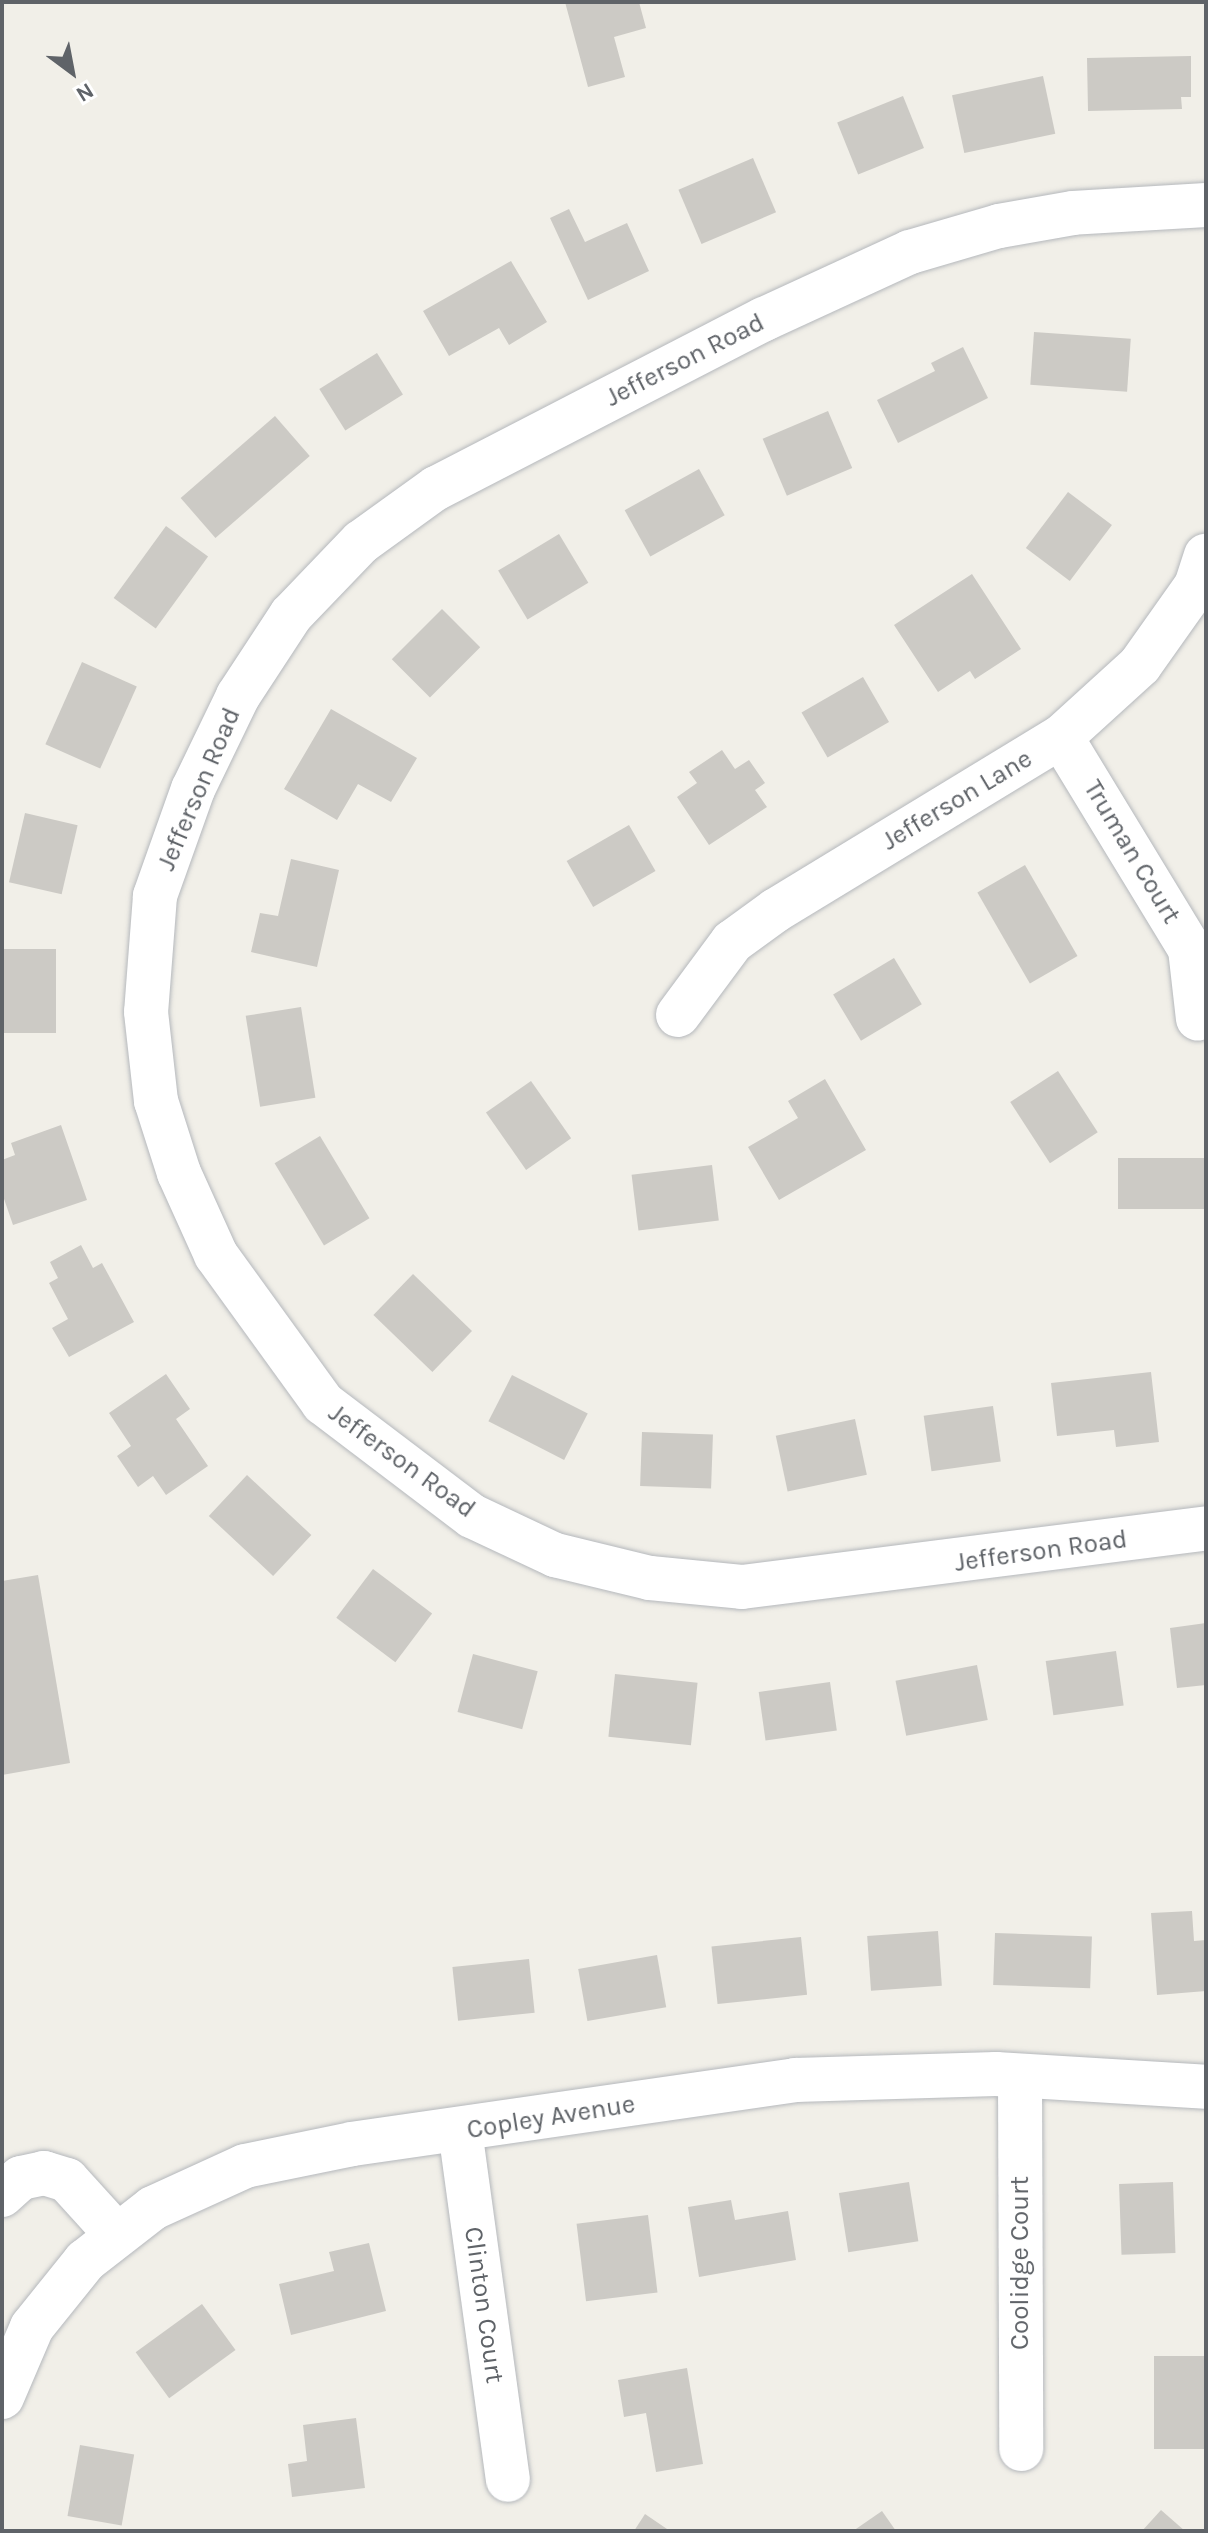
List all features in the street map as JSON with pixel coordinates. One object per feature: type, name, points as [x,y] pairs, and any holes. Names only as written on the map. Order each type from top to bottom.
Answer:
[{"type":"street","name":"Jefferson Road","points":[[1206,205],[1073,213],[999,226],[910,252],[764,319],[436,488],[361,542],[291,615],[238,696],[193,789],[155,896],[146,1012],[156,1101],[179,1173],[216,1255],[323,1403],[472,1516],[555,1555],[650,1578],[742,1587],[1206,1528]]},
{"type":"street","name":"Jefferson Lane","points":[[678,1015],[732,942],[765,918],[1061,737],[1140,665],[1196,586],[1206,556]]},
{"type":"street","name":"Truman Court","points":[[1061,737],[1190,949],[1198,1019]]},
{"type":"street","name":"Copley Avenue","points":[[2,2397],[32,2327],[55,2293],[115,2233],[191,2188],[245,2166],[795,2080],[1020,2077],[1206,2087]]},
{"type":"street","name":"Coolidge Court","points":[[1020,2077],[1021,2449]]},
{"type":"street","name":"Clinton Court","points":[[460,2130],[508,2480]]},
{"type":"street","points":[[8,2177],[44,2173],[67,2180],[115,2233]]},
{"type":"building","points":[[565,2],[639,2],[646,28],[614,37],[625,77],[588,87]]},
{"type":"building","points":[[1191,56],[1191,97],[1181,97],[1182,109],[1088,111],[1087,58]]},
{"type":"building","points":[[1043,76],[1055,134],[964,153],[952,95]]},
{"type":"building","points":[[903,96],[924,148],[858,175],[837,123]]},
{"type":"building","points":[[753,158],[776,212],[701,244],[678,190]]},
{"type":"building","points":[[569,209],[585,242],[627,223],[649,271],[588,300],[550,218]]},
{"type":"building","points":[[511,261],[547,322],[509,345],[499,328],[449,356],[423,311]]},
{"type":"building","points":[[1034,332],[1131,339],[1127,392],[1030,385]]},
{"type":"building","points":[[963,347],[988,398],[898,443],[877,400],[935,371],[931,363]]},
{"type":"building","points":[[377,353],[403,395],[345,431],[319,389]]},
{"type":"building","points":[[828,411],[852,468],[787,496],[763,439]]},
{"type":"building","points":[[275,416],[310,456],[215,538],[181,498]]},
{"type":"building","points":[[699,469],[725,515],[650,557],[625,510]]},
{"type":"building","points":[[1068,492],[1112,525],[1070,581],[1026,548]]},
{"type":"building","points":[[166,526],[208,557],[156,629],[114,598]]},
{"type":"building","points":[[559,534],[588,583],[527,619],[498,571]]},
{"type":"building","points":[[972,574],[1021,649],[975,679],[970,671],[938,692],[894,625]]},
{"type":"building","points":[[442,609],[480,647],[430,697],[392,659]]},
{"type":"building","points":[[82,662],[137,686],[100,769],[45,744]]},
{"type":"building","points":[[863,677],[889,722],[828,758],[802,712]]},
{"type":"building","points":[[331,709],[417,758],[391,802],[358,784],[337,820],[284,789]]},
{"type":"building","points":[[722,750],[735,769],[749,760],[765,783],[755,790],[767,807],[709,845],[677,797],[697,783],[689,772]]},
{"type":"building","points":[[25,813],[78,825],[62,894],[9,882]]},
{"type":"building","points":[[629,825],[656,871],[593,907],[567,861]]},
{"type":"building","points":[[291,859],[339,870],[317,967],[251,952],[260,913],[278,916]]},
{"type":"building","points":[[1025,865],[1078,956],[1030,983],[977,892]]},
{"type":"building","points":[[2,949],[56,949],[56,1033],[2,1033]]},
{"type":"building","points":[[894,958],[922,1004],[861,1041],[833,995]]},
{"type":"building","points":[[301,1007],[315,1098],[260,1107],[246,1016]]},
{"type":"building","points":[[1058,1071],[1098,1132],[1050,1163],[1010,1102]]},
{"type":"building","points":[[825,1079],[866,1150],[779,1200],[748,1147],[798,1118],[788,1101]]},
{"type":"building","points":[[531,1081],[571,1138],[526,1170],[486,1113]]},
{"type":"building","points":[[61,1125],[87,1200],[13,1225],[2,1193],[2,1160],[15,1155],[11,1143]]},
{"type":"building","points":[[320,1136],[369,1218],[324,1246],[275,1163]]},
{"type":"building","points":[[1118,1158],[1206,1158],[1206,1209],[1118,1209]]},
{"type":"building","points":[[712,1165],[719,1221],[638,1230],[632,1175]]},
{"type":"building","points":[[81,1245],[93,1268],[102,1263],[134,1322],[69,1357],[52,1328],[68,1319],[49,1283],[58,1278],[50,1262]]},
{"type":"building","points":[[413,1274],[472,1331],[432,1372],[373,1315]]},
{"type":"building","points":[[1151,1372],[1159,1442],[1116,1447],[1114,1430],[1057,1436],[1051,1383]]},
{"type":"building","points":[[166,1374],[190,1409],[176,1419],[208,1466],[166,1495],[153,1476],[138,1487],[117,1456],[131,1446],[109,1413]]},
{"type":"building","points":[[512,1375],[588,1414],[564,1460],[488,1421]]},
{"type":"building","points":[[993,1406],[1001,1461],[931,1471],[924,1416]]},
{"type":"building","points":[[855,1419],[867,1475],[788,1492],[776,1436]]},
{"type":"building","points":[[642,1432],[713,1434],[711,1488],[640,1486]]},
{"type":"building","points":[[247,1475],[311,1535],[273,1576],[209,1516]]},
{"type":"building","points":[[373,1569],[432,1614],[395,1662],[336,1618]]},
{"type":"building","points":[[38,1575],[70,1763],[2,1775],[2,1581]]},
{"type":"building","points":[[1206,1623],[1206,1685],[1177,1688],[1170,1628]]},
{"type":"building","points":[[1116,1651],[1124,1705],[1053,1715],[1046,1661]]},
{"type":"building","points":[[473,1654],[538,1671],[522,1729],[457,1712]]},
{"type":"building","points":[[977,1665],[988,1720],[906,1736],[896,1681]]},
{"type":"building","points":[[615,1674],[698,1683],[691,1745],[608,1737]]},
{"type":"building","points":[[830,1682],[837,1731],[766,1741],[759,1692]]},
{"type":"building","points":[[1192,1911],[1194,1941],[1206,1940],[1206,1991],[1157,1995],[1151,1913]]},
{"type":"building","points":[[938,1931],[942,1986],[871,1991],[867,1936]]},
{"type":"building","points":[[995,1933],[1092,1936],[1090,1988],[993,1985]]},
{"type":"building","points":[[801,1937],[807,1995],[718,2004],[711,1946]]},
{"type":"building","points":[[657,1955],[666,2007],[587,2021],[578,1969]]},
{"type":"building","points":[[529,1959],[535,2013],[458,2021],[452,1967]]},
{"type":"building","points":[[909,2182],[918,2241],[848,2252],[839,2193]]},
{"type":"building","points":[[1173,2182],[1175,2253],[1122,2255],[1119,2184]]},
{"type":"building","points":[[731,2200],[735,2220],[788,2211],[796,2260],[699,2277],[688,2207]]},
{"type":"building","points":[[648,2215],[658,2292],[586,2301],[577,2224]]},
{"type":"building","points":[[369,2243],[386,2311],[291,2335],[279,2284],[334,2271],[329,2252]]},
{"type":"building","points":[[202,2304],[236,2350],[169,2398],[136,2352]]},
{"type":"building","points":[[1154,2356],[1206,2356],[1206,2449],[1154,2449]]},
{"type":"building","points":[[687,2368],[703,2464],[656,2472],[646,2413],[624,2417],[618,2380]]},
{"type":"building","points":[[356,2418],[365,2488],[292,2497],[288,2464],[307,2461],[303,2425]]},
{"type":"building","points":[[80,2445],[134,2455],[122,2525],[67,2516]]},
{"type":"building","points":[[1161,2510],[1185,2531],[1142,2531]]},
{"type":"building","points":[[882,2511],[896,2531],[853,2531]]},
{"type":"building","points":[[645,2514],[670,2531],[634,2531]]}]
